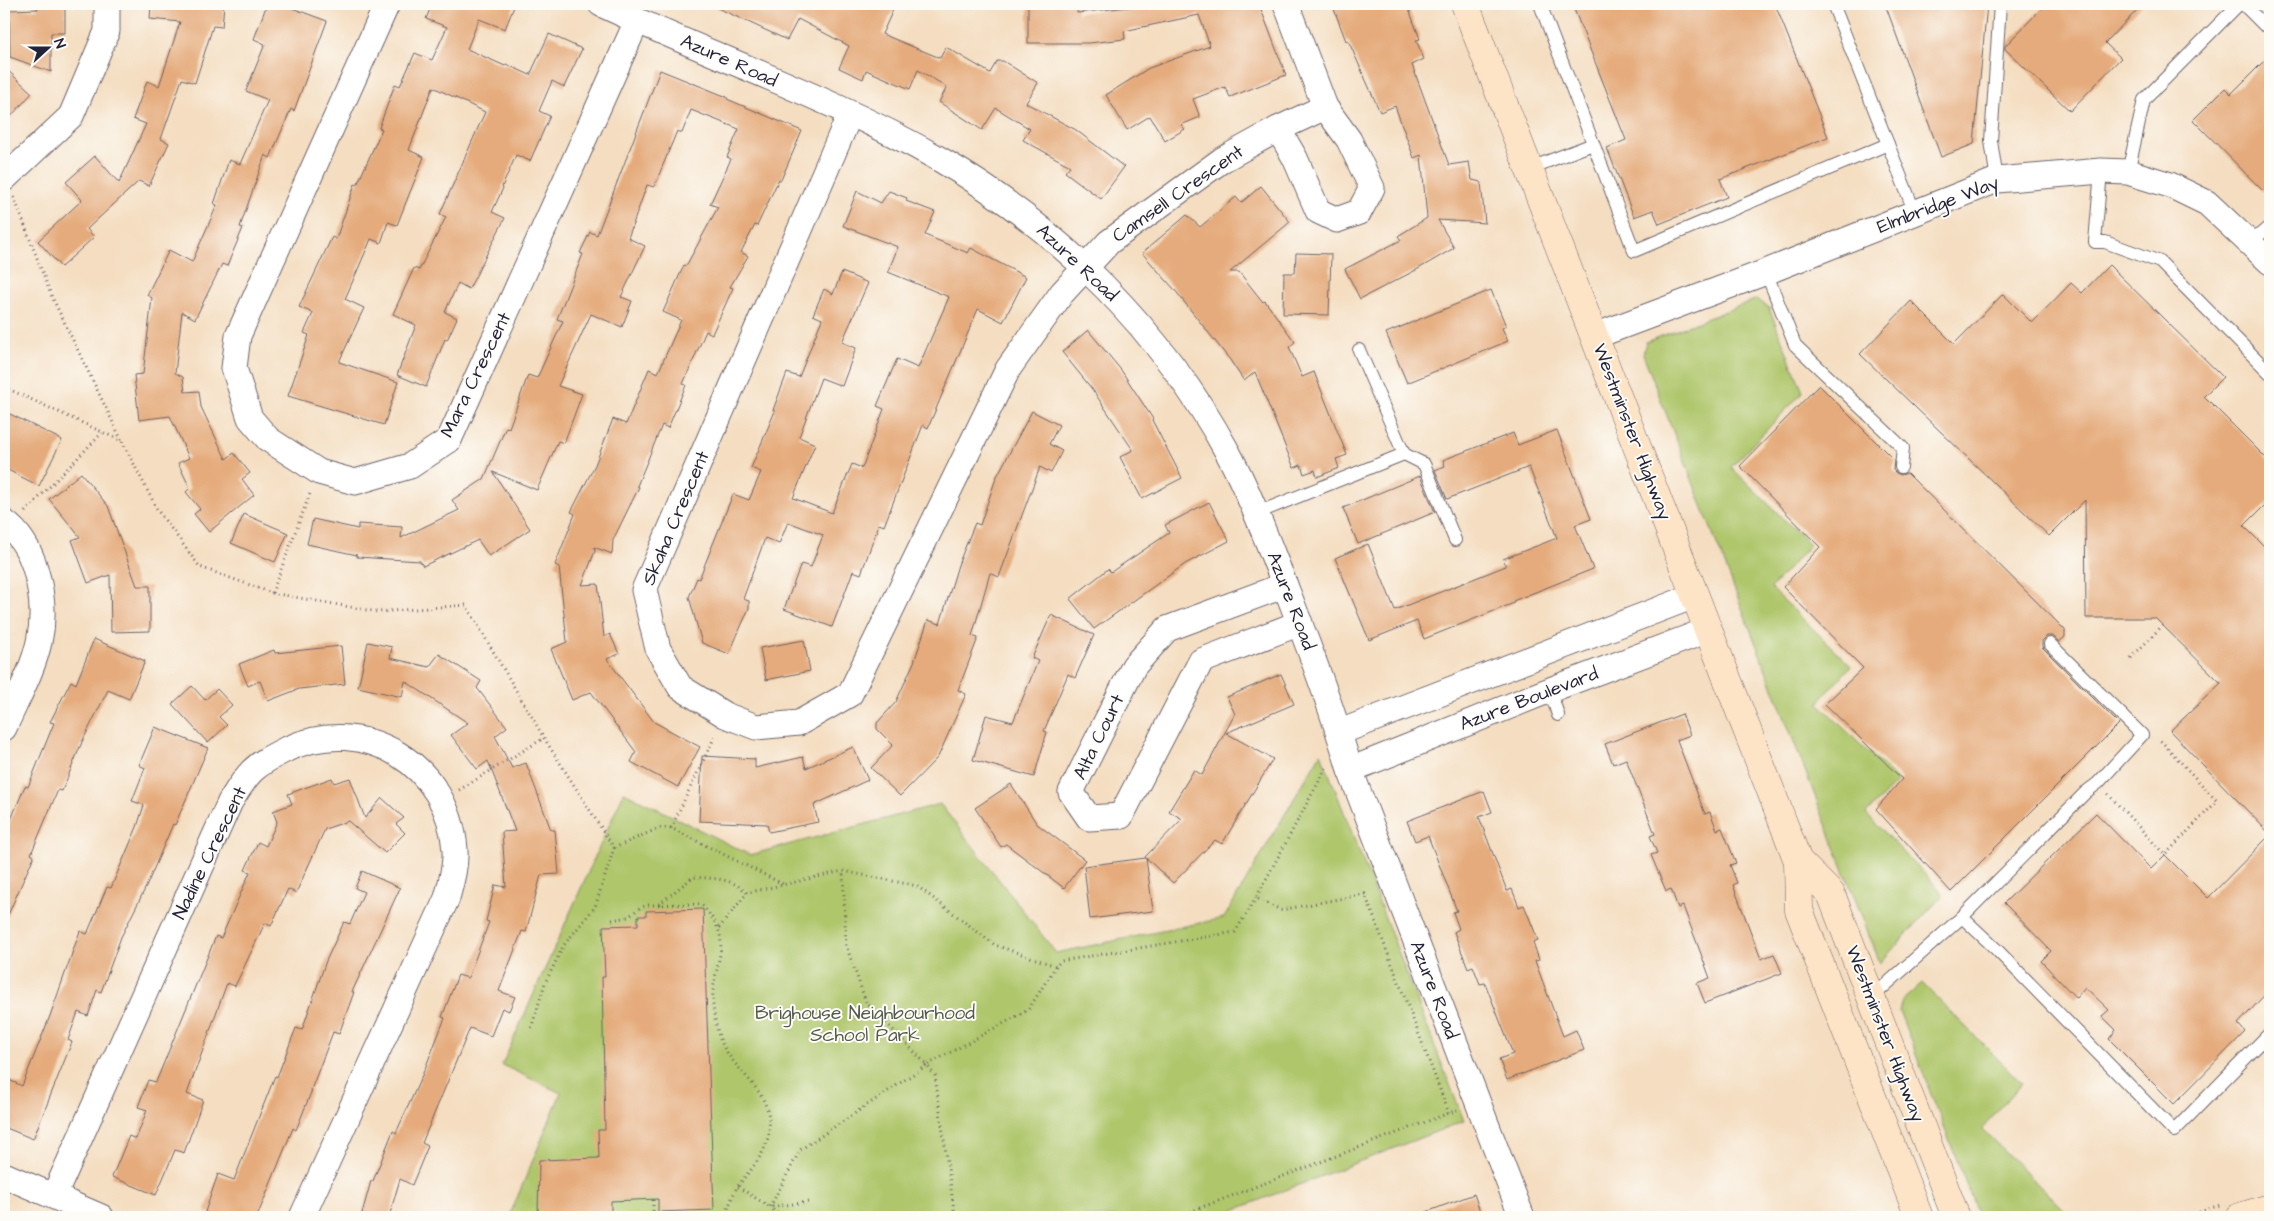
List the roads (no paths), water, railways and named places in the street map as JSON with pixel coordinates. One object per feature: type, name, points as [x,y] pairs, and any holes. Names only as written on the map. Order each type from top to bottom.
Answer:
[{"type":"main road","name":"Westminster Highway","points":[[1465,4],[1798,861],[1799,910],[1919,1217]]},
{"type":"main road","name":"Westminster Highway","points":[[1798,861],[1830,894],[1956,1217]]},
{"type":"main road","points":[[2240,1217],[2270,1208]]},
{"type":"street","points":[[5,178],[71,116],[107,31],[107,4]]},
{"type":"street","name":"Mara Crescent","points":[[386,4],[238,336],[234,368],[250,418],[268,439],[318,472],[355,482],[410,466],[449,440],[637,21]]},
{"type":"street","name":"Azure Road","points":[[601,4],[850,114],[940,160],[1008,202],[1062,244],[1123,306],[1157,346],[1201,408],[1227,451],[1257,513],[1340,732],[1340,765],[1522,1217]]},
{"type":"street","points":[[1278,129],[1295,158],[1318,212],[1338,220],[1359,212],[1372,188],[1349,140],[1326,107],[1286,4]]},
{"type":"street","name":"Camsell Crescent","points":[[1085,267],[1109,242],[1222,160],[1278,129],[1326,107]]},
{"type":"street","name":"Skaha Crescent","points":[[850,114],[644,590],[658,649],[680,687],[725,715],[756,727],[799,723],[850,694],[1008,369],[1044,317],[1085,267]]},
{"type":"street","name":"Elmbridge Way","points":[[1595,336],[1766,272],[1997,180],[2101,171],[2128,172],[2192,194],[2218,212],[2270,262]]},
{"type":"street","points":[[4,728],[33,664],[40,642],[44,613],[41,586],[32,558],[7,524]]},
{"type":"street","name":"Alta Court","points":[[1285,585],[1167,629],[1134,666],[1071,792],[1089,818],[1121,816],[1202,661],[1300,623]]},
{"type":"street","points":[[1340,732],[1694,596]]},
{"type":"street","name":"Azure Boulevard","points":[[1340,765],[1550,690],[1708,630]]},
{"type":"street","name":"Nadine Crescent","points":[[54,1196],[230,802],[252,772],[278,753],[309,740],[342,736],[361,738],[382,745],[403,757],[420,771],[441,801],[452,831],[455,851],[452,880],[446,898],[302,1217]]},
{"type":"street","points":[[4,1175],[101,1217]]},
{"type":"lane","points":[[1540,4],[1634,251],[1888,144]]},
{"type":"lane","points":[[1833,4],[1915,213]]},
{"type":"lane","points":[[1997,180],[1991,141],[2000,4]]},
{"type":"lane","points":[[2128,172],[2144,100],[2241,4],[2264,25],[2270,19]]},
{"type":"lane","points":[[1528,169],[1593,144]]},
{"type":"lane","points":[[2101,171],[2095,242],[2105,242],[2160,262],[2270,373]]},
{"type":"lane","points":[[2251,242],[2270,226]]},
{"type":"lane","points":[[1766,272],[1795,345],[1903,448],[1901,467]]},
{"type":"lane","points":[[1359,350],[1404,454],[1424,464],[1455,540]]},
{"type":"lane","points":[[1257,513],[1404,454]]},
{"type":"lane","points":[[1871,998],[1962,917],[2086,792],[2098,783],[2142,735],[2050,644]]},
{"type":"lane","points":[[1550,690],[1558,715]]},
{"type":"lane","points":[[1962,917],[1996,949],[2174,1131],[2270,1033]]},
{"type":"park label","name":"Brighouse Neighbourhood School Park","points":[[865,1024]]}]
